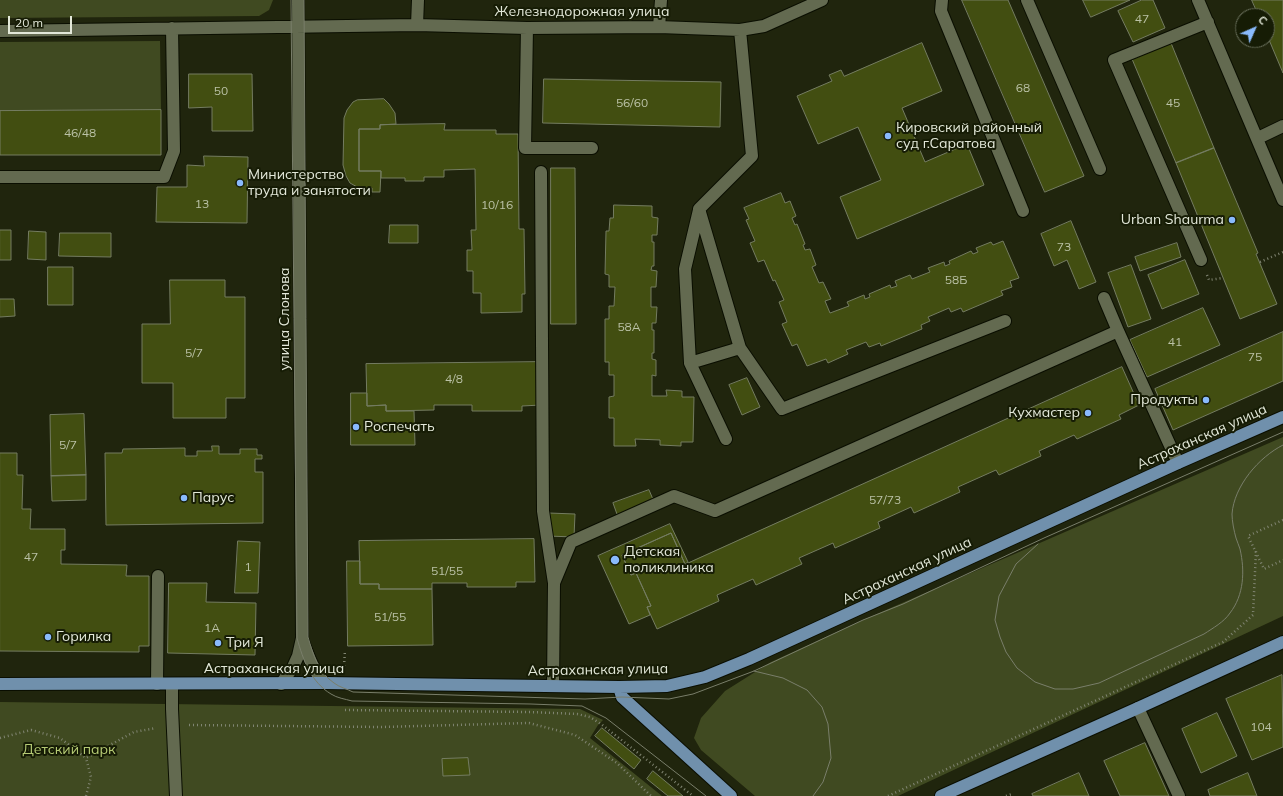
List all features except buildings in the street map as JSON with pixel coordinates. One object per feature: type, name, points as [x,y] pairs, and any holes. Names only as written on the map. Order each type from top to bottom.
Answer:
[{"type":"main road","name":"Астраханская улица","points":[[0,684],[324,683],[619,687],[666,686],[705,677],[749,659],[1178,463],[1283,417]]},
{"type":"main road","points":[[941,796],[1283,642]]},
{"type":"main road","points":[[619,687],[622,698],[731,796]]},
{"type":"street","name":"улица Слонова","points":[[281,684],[293,667],[298,656],[302,638],[298,0]]},
{"type":"street","points":[[417,25],[418,0]]},
{"type":"street","points":[[659,27],[661,0]]},
{"type":"street","name":"Железнодорожная улица","points":[[0,31],[417,25],[526,28],[659,27],[740,30],[764,26],[822,0]]},
{"type":"street","points":[[942,0],[941,11],[1023,211]]},
{"type":"street","points":[[1027,0],[1100,170]]},
{"type":"street","points":[[1198,0],[1258,138],[1283,200]]},
{"type":"street","points":[[1201,260],[1114,60],[1208,22]]},
{"type":"street","points":[[0,177],[164,177],[174,151],[172,28]]},
{"type":"street","points":[[526,28],[525,148],[592,148]]},
{"type":"street","points":[[726,439],[690,363],[685,269],[699,209],[752,156],[740,30]]},
{"type":"street","points":[[1258,138],[1283,126]]},
{"type":"street","points":[[541,172],[542,511],[554,583],[553,686]]},
{"type":"street","points":[[699,209],[740,348],[782,409],[1005,321]]},
{"type":"street","points":[[1104,298],[1178,463]]},
{"type":"street","points":[[554,583],[572,542],[674,496],[715,511],[1118,331]]},
{"type":"street","points":[[690,363],[740,348]]},
{"type":"street","points":[[157,684],[158,576]]},
{"type":"street","name":"улица Слонова","points":[[302,638],[314,670],[324,683]]},
{"type":"street","points":[[172,684],[176,796]]},
{"type":"street","points":[[1138,708],[1179,796]]},
{"type":"path","points":[[1260,262],[1283,252]]},
{"type":"path","points":[[1283,520],[1248,536],[1264,569],[1283,560]]},
{"type":"path","points":[[888,796],[1223,642],[1253,615],[1256,552]]},
{"type":"path","points":[[344,666],[345,650]]},
{"type":"path","points":[[345,710],[530,712],[577,714],[590,717],[693,796]]},
{"type":"path","points":[[86,758],[134,732],[173,725],[382,727],[529,723],[575,735],[617,763],[651,796]]},
{"type":"path","points":[[0,738],[31,730],[60,738],[86,758],[91,777],[86,796]]},
{"type":"path","points":[[1006,796],[1012,794]]},
{"type":"green space","points":[[0,0],[273,0],[269,10],[259,16],[0,18]]},
{"type":"green space","points":[[160,41],[161,110],[0,111],[0,42]]},
{"type":"green space","points":[[1283,437],[1283,616],[898,796],[755,796],[701,750],[694,738],[701,718],[725,691],[771,662],[863,620]]},
{"type":"green space","name":"Детский парк","points":[[0,702],[580,709],[603,720],[590,738],[662,796],[0,796]]},
{"type":"tram line","points":[[291,0],[297,638],[309,670],[324,689],[331,694],[352,701],[582,706],[606,718],[706,796]]},
{"type":"tram line","points":[[304,0],[308,637],[314,656],[320,668],[328,679],[341,687],[353,692],[585,699],[622,697],[669,699],[693,694],[754,671],[863,620],[903,604],[1044,538],[1283,432]]},
{"type":"tram line","points":[[1038,544],[1016,564],[999,596],[995,620],[1006,652],[1017,668],[1035,682],[1055,689],[1073,689],[1099,683],[1204,634],[1228,616],[1235,606],[1241,591],[1243,574],[1242,557],[1232,520],[1237,493],[1249,474],[1257,465],[1274,450],[1283,445]]},
{"type":"tram line","points":[[754,671],[783,678],[807,690],[822,707],[828,724],[831,758],[823,782],[813,796]]},
{"type":"place","name":"Кировский районный суд г.Саратова","points":[[888,136]]},
{"type":"place","name":"Министерство труда и занятости","points":[[240,183]]},
{"type":"place","name":"Urban Shaurma","points":[[1232,220]]},
{"type":"place","name":"Продукты","points":[[1206,400]]},
{"type":"place","name":"Кухмастер","points":[[1088,413]]},
{"type":"place","name":"Роспечать","points":[[356,427]]},
{"type":"place","name":"Парус","points":[[184,498]]},
{"type":"place","name":"Детская поликлиника","points":[[615,560]]},
{"type":"place","name":"Горилка","points":[[48,637]]},
{"type":"place","name":"Три Я","points":[[218,643]]}]
